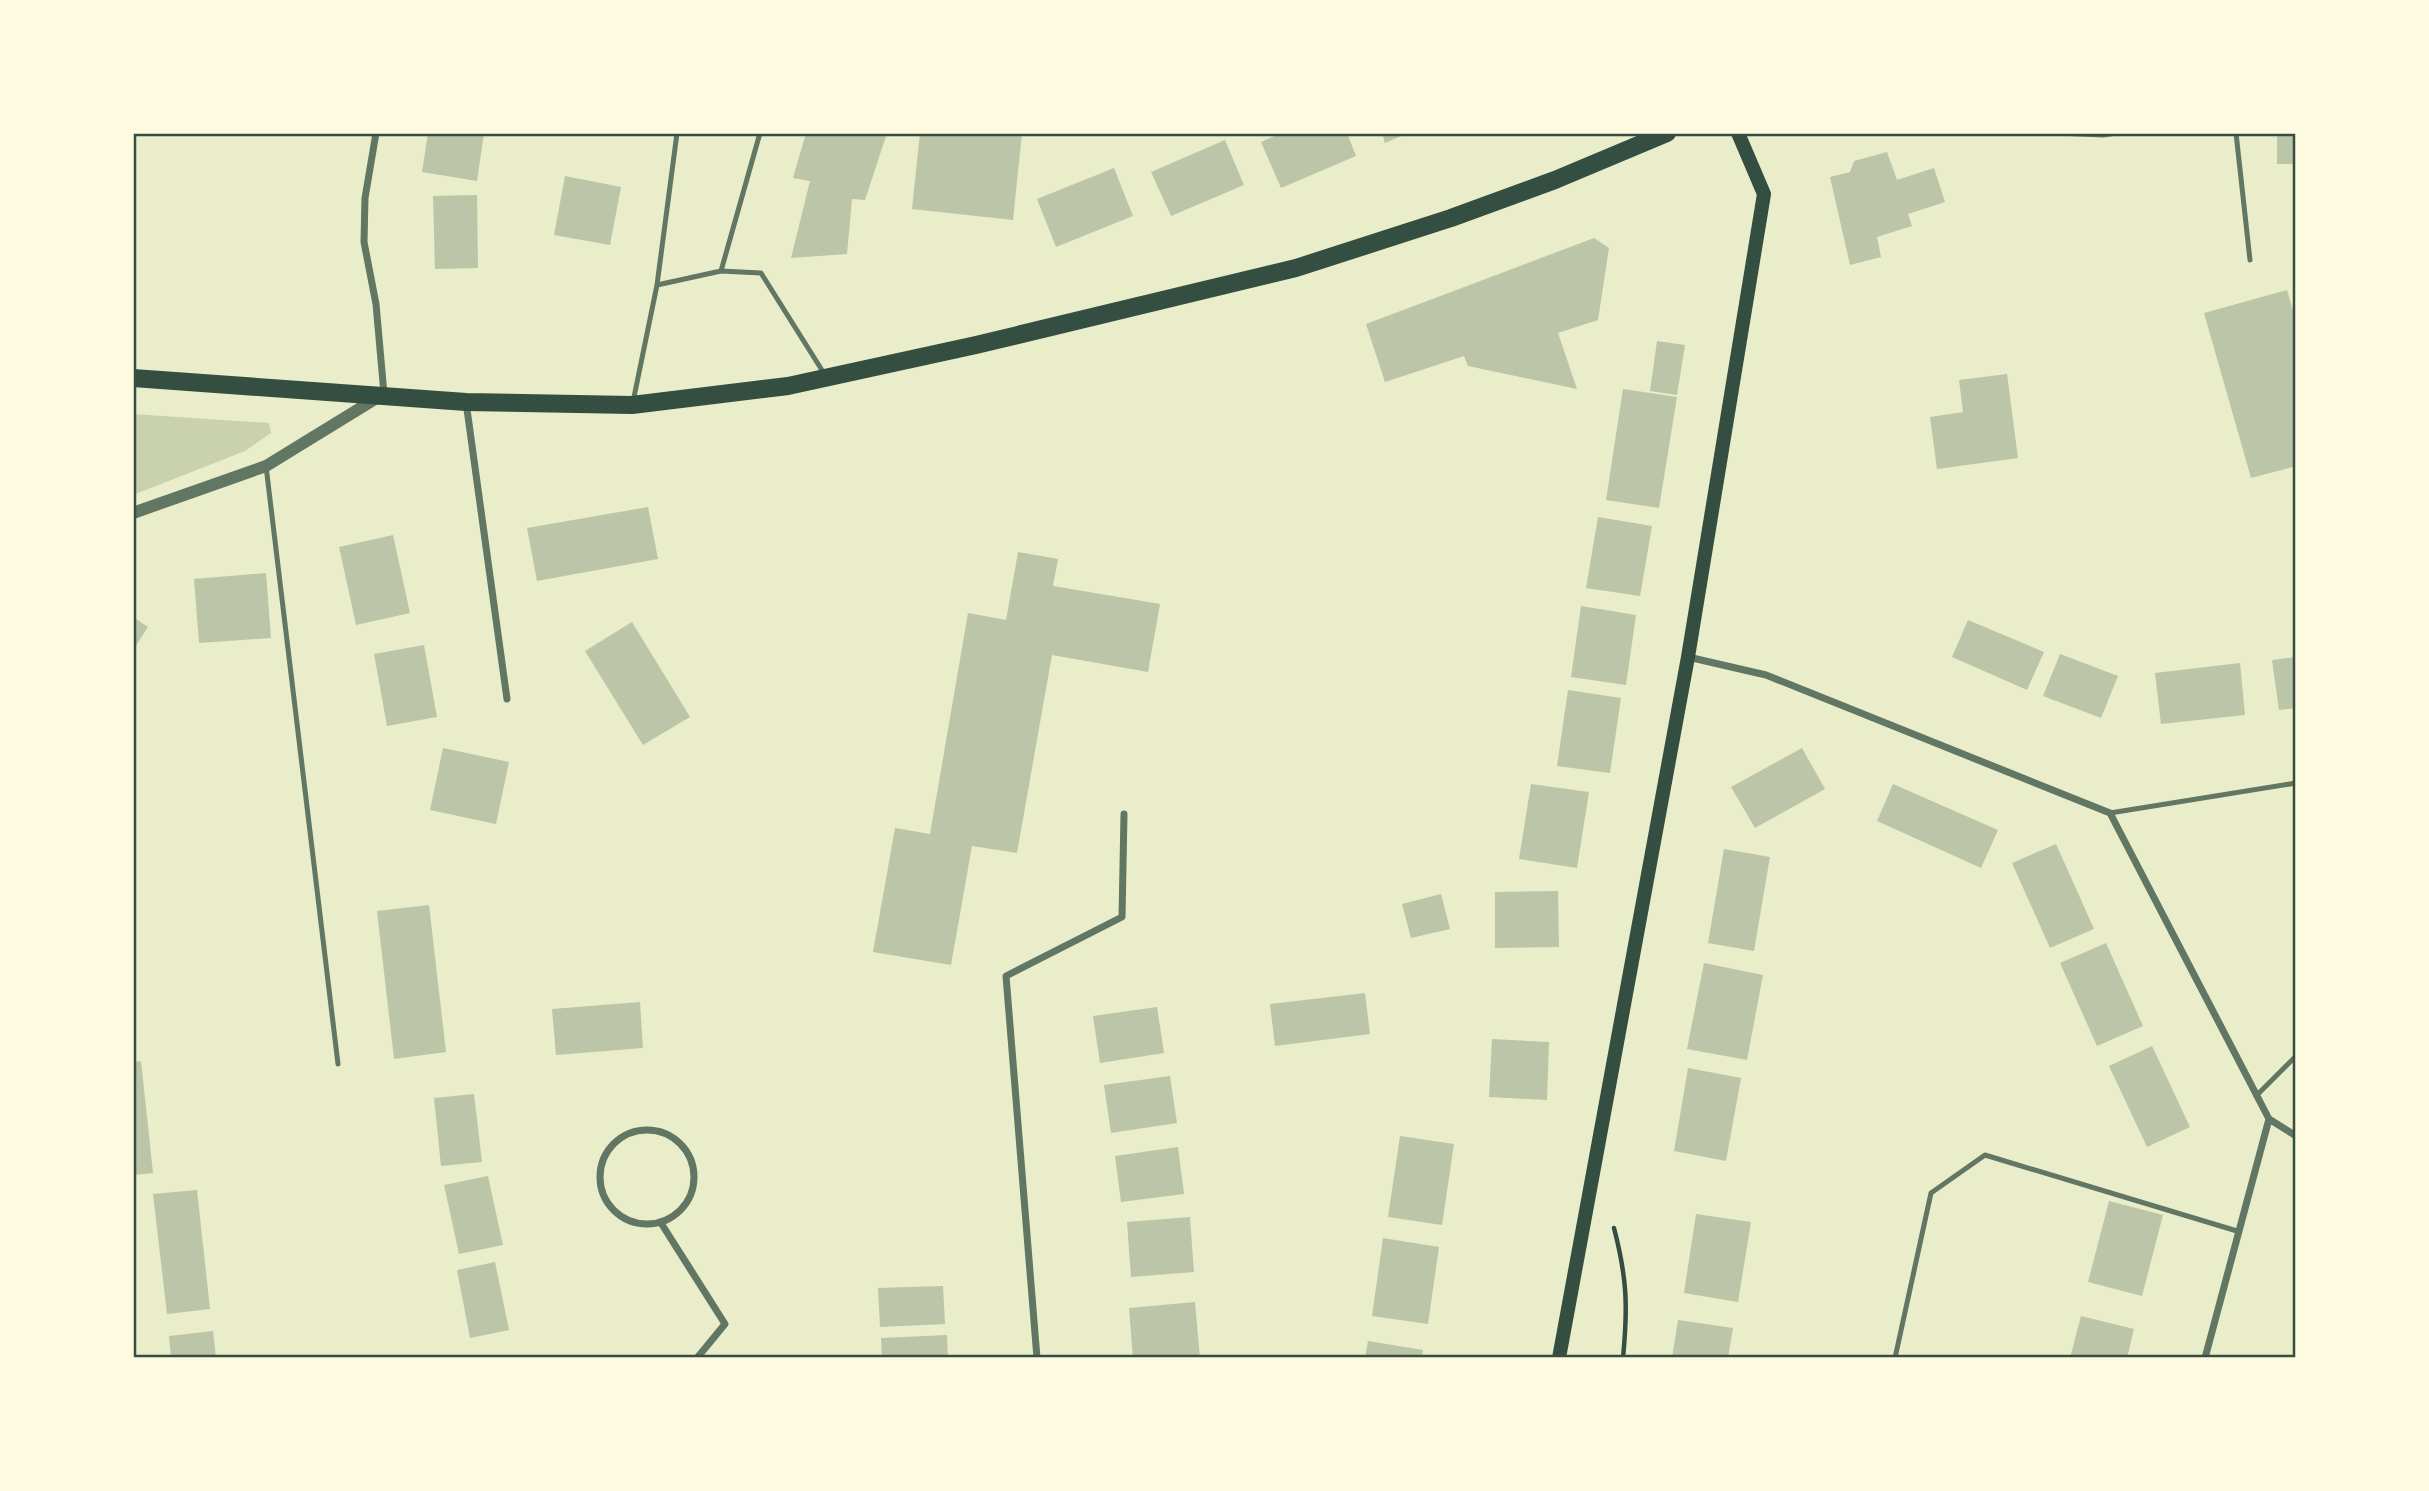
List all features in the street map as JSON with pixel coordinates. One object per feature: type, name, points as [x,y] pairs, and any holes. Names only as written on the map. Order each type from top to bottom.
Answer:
[{"type":"main road","points":[[133,378],[466,402],[632,405],[788,386],[1296,268],[1451,218],[1555,180],[1667,133]]},
{"type":"main road","points":[[1559,1358],[1688,657],[1765,194],[1738,133]]},
{"type":"street","points":[[133,513],[266,466],[384,394],[376,304],[364,242],[365,198],[376,133]]},
{"type":"street","points":[[466,402],[507,699]]},
{"type":"street","points":[[1688,657],[1766,675],[2110,813],[2269,1119],[2296,1136]]},
{"type":"street","points":[[1037,1358],[1006,976],[1122,918],[1124,814]]},
{"type":"street","points":[[2205,1358],[2269,1119]]},
{"type":"street","points":[[639,1130],[656,1130],[673,1137],[685,1149],[695,1170],[694,1187],[688,1202],[681,1211],[661,1223],[642,1225],[626,1220],[610,1208],[602,1193],[599,1176],[603,1160],[611,1146],[624,1136],[639,1130]]},
{"type":"street","points":[[661,1223],[725,1324],[697,1358]]},
{"type":"lane","points":[[632,405],[657,285],[677,133]]},
{"type":"lane","points":[[721,271],[760,133]]},
{"type":"lane","points":[[2057,133],[2116,133]]},
{"type":"lane","points":[[2236,133],[2250,260]]},
{"type":"lane","points":[[657,285],[721,271],[761,273],[827,378]]},
{"type":"lane","points":[[266,466],[338,1064]]},
{"type":"lane","points":[[2110,813],[2296,783]]},
{"type":"lane","points":[[2256,1096],[2296,1056]]},
{"type":"lane","points":[[1895,1358],[1931,1193],[1985,1155],[2237,1231]]},
{"type":"path","points":[[1589,1187],[1604,1207],[1613,1226],[1624,1265],[1627,1296],[1623,1358]]},
{"type":"green space","points":[[133,414],[269,423],[271,433],[245,451],[133,495]]},
{"type":"building","points":[[428,133],[484,133],[477,181],[422,172]]},
{"type":"building","points":[[806,133],[887,133],[865,200],[852,199],[847,254],[791,258],[810,181],[793,178]]},
{"type":"building","points":[[920,133],[1022,133],[1013,220],[912,209]]},
{"type":"building","points":[[1281,133],[1347,133],[1356,156],[1281,188],[1261,142]]},
{"type":"building","points":[[1382,133],[1408,133],[1385,143]]},
{"type":"building","points":[[2277,133],[2296,133],[2296,164],[2277,164]]},
{"type":"building","points":[[1225,140],[1244,185],[1171,216],[1151,172]]},
{"type":"building","points":[[1887,152],[1897,180],[1934,168],[1945,202],[1908,214],[1912,226],[1877,237],[1881,257],[1850,265],[1830,177],[1850,172],[1854,161]]},
{"type":"building","points":[[1114,168],[1133,216],[1056,247],[1037,199]]},
{"type":"building","points":[[565,176],[621,187],[610,245],[554,235]]},
{"type":"building","points":[[477,195],[478,268],[435,269],[433,196]]},
{"type":"building","points":[[1594,238],[1609,248],[1598,320],[1558,333],[1577,389],[1468,366],[1464,356],[1385,382],[1366,324]]},
{"type":"building","points":[[2287,290],[2296,321],[2296,466],[2251,478],[2204,313]]},
{"type":"building","points":[[1657,341],[1685,345],[1677,395],[1650,391]]},
{"type":"building","points":[[2007,374],[2018,458],[1937,469],[1930,417],[1963,412],[1959,380]]},
{"type":"building","points":[[1623,389],[1677,397],[1659,508],[1606,500]]},
{"type":"building","points":[[648,507],[658,559],[537,581],[527,528]]},
{"type":"building","points":[[1598,517],[1652,526],[1640,596],[1586,588]]},
{"type":"building","points":[[393,535],[410,613],[356,625],[339,547]]},
{"type":"building","points":[[1018,552],[1058,559],[1053,586],[1160,604],[1148,672],[1052,655],[1017,853],[972,846],[951,965],[873,952],[895,828],[930,834],[968,613],[1006,620]]},
{"type":"building","points":[[266,573],[271,638],[199,643],[194,579]]},
{"type":"building","points":[[1581,606],[1636,615],[1626,685],[1571,677]]},
{"type":"building","points":[[133,617],[148,627],[133,650]]},
{"type":"building","points":[[1968,620],[2044,652],[2027,690],[1952,657]]},
{"type":"building","points":[[632,622],[690,717],[643,745],[585,651]]},
{"type":"building","points":[[424,645],[437,717],[387,726],[374,654]]},
{"type":"building","points":[[2060,654],[2118,676],[2101,718],[2043,696]]},
{"type":"building","points":[[2296,657],[2296,708],[2279,710],[2272,660]]},
{"type":"building","points":[[2240,663],[2245,715],[2161,724],[2155,673]]},
{"type":"building","points":[[1568,690],[1621,698],[1610,773],[1557,766]]},
{"type":"building","points":[[443,748],[509,762],[496,824],[430,810]]},
{"type":"building","points":[[1802,748],[1825,789],[1755,828],[1731,787]]},
{"type":"building","points":[[1531,784],[1589,792],[1577,868],[1519,859]]},
{"type":"building","points":[[1893,784],[1998,830],[1981,868],[1877,821]]},
{"type":"building","points":[[2056,844],[2094,929],[2050,948],[2012,863]]},
{"type":"building","points":[[1724,849],[1770,857],[1754,951],[1708,943]]},
{"type":"building","points":[[1558,891],[1559,947],[1495,948],[1495,892]]},
{"type":"building","points":[[1441,894],[1450,929],[1411,938],[1402,904]]},
{"type":"building","points":[[429,905],[446,1052],[394,1059],[377,911]]},
{"type":"building","points":[[2106,943],[2143,1026],[2097,1046],[2060,963]]},
{"type":"building","points":[[1704,963],[1763,975],[1747,1060],[1687,1049]]},
{"type":"building","points":[[1365,993],[1370,1034],[1275,1046],[1270,1004]]},
{"type":"building","points":[[640,1002],[643,1048],[556,1055],[552,1009]]},
{"type":"building","points":[[1157,1007],[1164,1053],[1100,1063],[1093,1016]]},
{"type":"building","points":[[1492,1039],[1549,1042],[1547,1100],[1489,1097]]},
{"type":"building","points":[[2152,1046],[2190,1127],[2147,1147],[2109,1066]]},
{"type":"building","points":[[141,1061],[153,1173],[133,1175],[133,1062]]},
{"type":"building","points":[[1688,1068],[1741,1078],[1726,1161],[1674,1151]]},
{"type":"building","points":[[1170,1076],[1177,1123],[1111,1133],[1104,1085]]},
{"type":"building","points":[[474,1094],[482,1162],[441,1166],[434,1098]]},
{"type":"building","points":[[1400,1136],[1454,1144],[1442,1225],[1388,1217]]},
{"type":"building","points":[[1178,1147],[1184,1194],[1121,1202],[1115,1156]]},
{"type":"building","points":[[488,1176],[503,1245],[459,1254],[444,1185]]},
{"type":"building","points":[[197,1190],[210,1309],[167,1314],[153,1194]]},
{"type":"building","points":[[2109,1201],[2163,1215],[2142,1296],[2088,1282]]},
{"type":"building","points":[[1696,1214],[1751,1222],[1738,1302],[1684,1293]]},
{"type":"building","points":[[1190,1217],[1194,1272],[1131,1277],[1127,1222]]},
{"type":"building","points":[[1383,1238],[1439,1247],[1428,1324],[1372,1316]]},
{"type":"building","points":[[495,1262],[509,1330],[470,1338],[457,1270]]},
{"type":"building","points":[[943,1286],[945,1324],[880,1327],[878,1288]]},
{"type":"building","points":[[1195,1302],[1200,1358],[1133,1358],[1129,1308]]},
{"type":"building","points":[[2081,1316],[2134,1329],[2127,1358],[2070,1358]]},
{"type":"building","points":[[1678,1320],[1733,1328],[1728,1358],[1672,1358]]},
{"type":"building","points":[[213,1331],[216,1358],[171,1358],[169,1336]]},
{"type":"building","points":[[947,1335],[948,1358],[882,1358],[881,1338]]},
{"type":"building","points":[[1368,1341],[1423,1350],[1422,1358],[1365,1358]]}]
